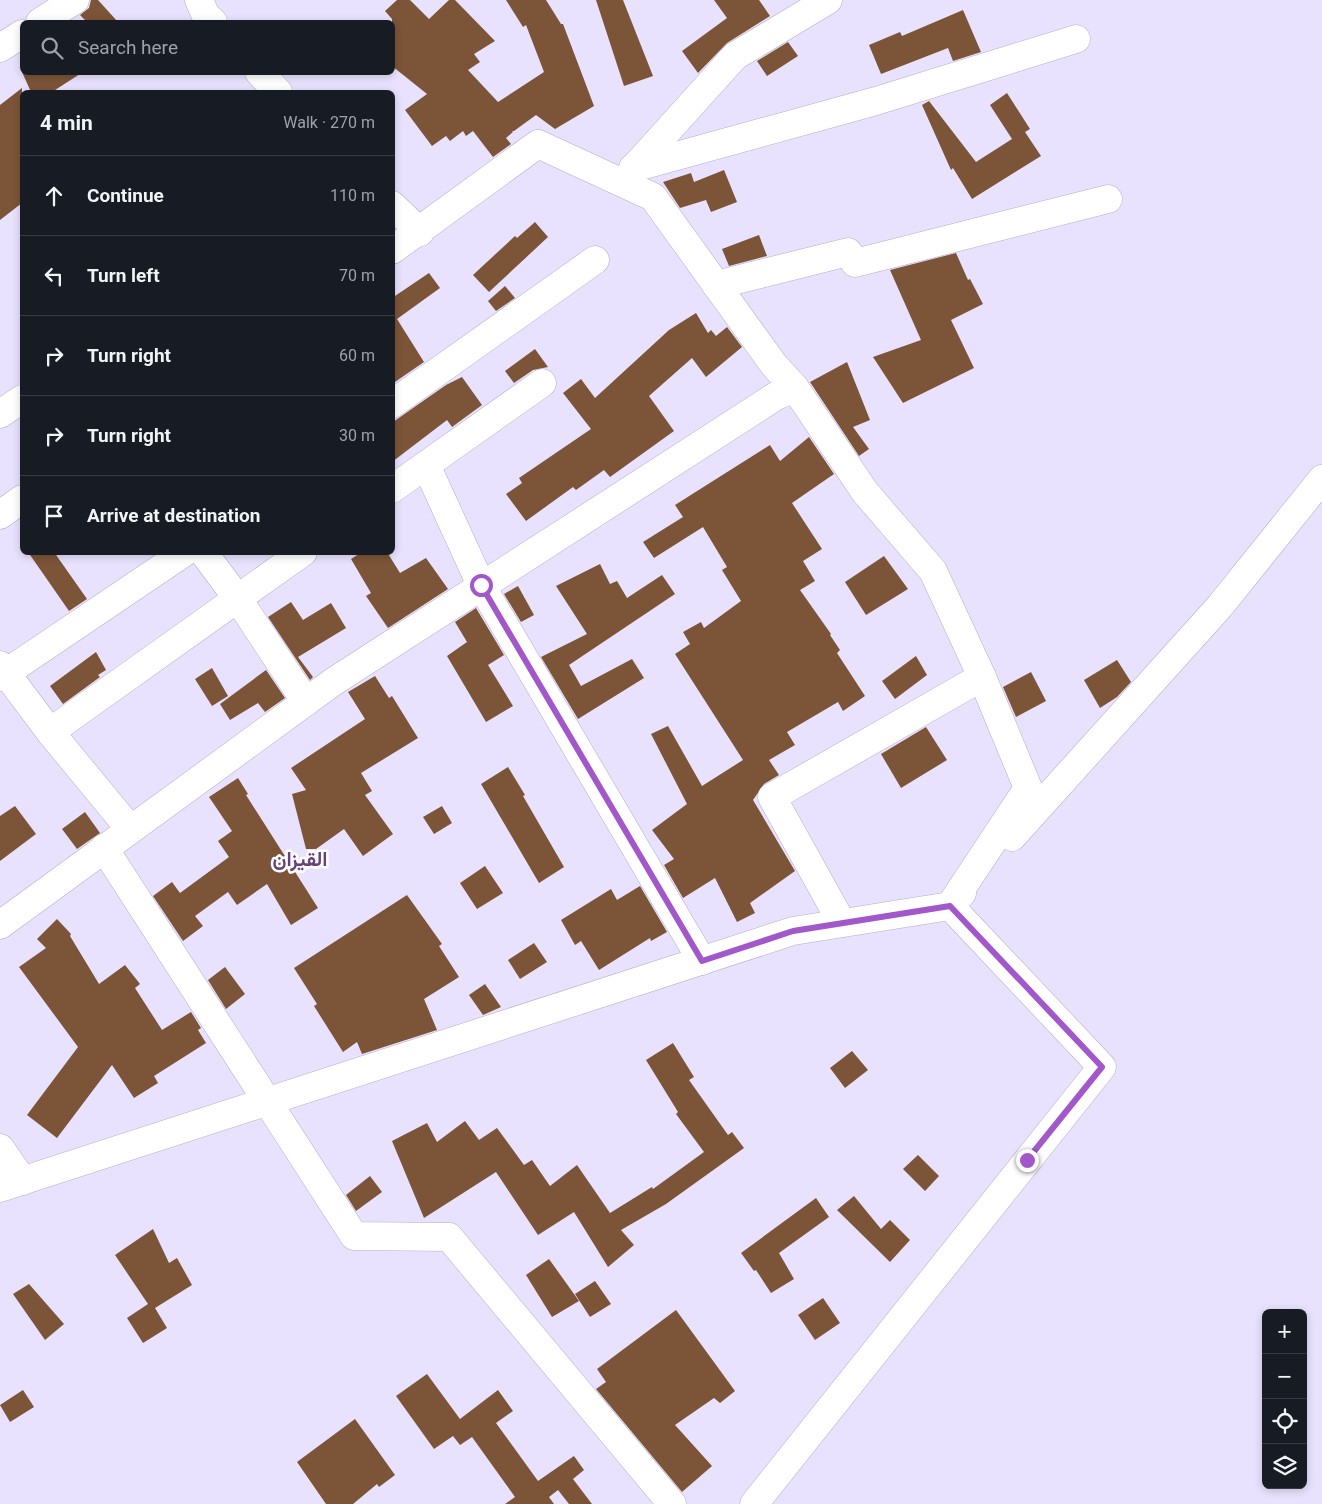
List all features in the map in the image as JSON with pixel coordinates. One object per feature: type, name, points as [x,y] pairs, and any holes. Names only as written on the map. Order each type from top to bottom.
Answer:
[{"type":"street","points":[[43,20],[75,0]]},
{"type":"street","points":[[199,0],[206,16],[210,20]]},
{"type":"street","points":[[627,175],[735,56],[828,0]]},
{"type":"street","points":[[0,48],[20,35]]},
{"type":"street","points":[[627,175],[1076,39]]},
{"type":"street","points":[[262,75],[276,90]]},
{"type":"street","points":[[395,248],[420,232],[538,144],[627,175],[654,198],[774,365],[795,388],[865,492],[933,571],[982,677],[1028,788],[950,906]]},
{"type":"street","points":[[716,285],[848,252],[855,264],[1108,200]]},
{"type":"street","points":[[395,208],[420,232]]},
{"type":"street","points":[[395,402],[595,260]]},
{"type":"street","points":[[395,487],[542,383]]},
{"type":"street","points":[[0,925],[306,702],[481,585],[776,396],[795,388]]},
{"type":"street","points":[[0,414],[20,400]]},
{"type":"street","points":[[426,465],[481,585],[702,961]]},
{"type":"street","points":[[0,1148],[11,1184],[793,931],[950,906],[1220,606],[1322,479]]},
{"type":"street","points":[[0,515],[20,501]]},
{"type":"street","points":[[130,829],[2,672],[180,555]]},
{"type":"street","points":[[205,555],[238,599],[306,702]]},
{"type":"street","points":[[50,732],[299,555]]},
{"type":"street","points":[[842,924],[772,797],[982,677]]},
{"type":"street","points":[[104,848],[354,1236],[448,1238],[672,1504]]},
{"type":"street","points":[[754,1504],[1102,1067],[950,906]]},
{"type":"building","points":[[91,0],[98,0],[116,20],[85,20],[80,15],[89,8]]},
{"type":"building","points":[[397,0],[410,0],[429,19],[449,0],[455,0],[495,41],[474,54],[480,62],[468,70],[498,102],[544,72],[526,25],[523,27],[506,0],[546,0],[561,24],[563,24],[594,106],[555,129],[536,115],[512,131],[506,138],[511,144],[493,157],[473,131],[466,136],[463,131],[450,141],[446,136],[432,146],[405,110],[427,94],[395,68],[395,20],[392,20],[385,11]]},
{"type":"building","points":[[596,0],[623,0],[653,76],[624,86]]},
{"type":"building","points":[[714,0],[759,0],[770,16],[727,43],[698,73],[682,51],[727,18]]},
{"type":"building","points":[[963,10],[981,52],[953,61],[948,48],[881,74],[869,45],[900,32],[902,36]]},
{"type":"building","points":[[788,42],[798,56],[767,76],[757,61]]},
{"type":"building","points":[[23,75],[78,75],[55,90],[30,90]]},
{"type":"building","points":[[22,88],[20,90],[20,205],[0,220],[0,105]]},
{"type":"building","points":[[1007,93],[1030,129],[1025,132],[1041,156],[972,199],[953,168],[951,170],[922,105],[929,101],[976,162],[1012,139],[990,105]]},
{"type":"building","points":[[724,170],[737,202],[711,212],[706,200],[680,208],[663,182],[691,173],[694,182]]},
{"type":"building","points":[[535,222],[548,237],[489,292],[473,275],[515,236],[517,238]]},
{"type":"building","points":[[759,235],[767,256],[729,266],[722,249]]},
{"type":"building","points":[[956,253],[968,280],[970,279],[983,304],[951,320],[974,368],[903,403],[873,357],[921,340],[890,270]]},
{"type":"building","points":[[429,273],[440,288],[397,319],[424,362],[395,382],[395,296]]},
{"type":"building","points":[[505,286],[515,298],[496,311],[488,301]]},
{"type":"building","points":[[696,313],[708,333],[711,330],[716,336],[727,327],[742,347],[706,377],[692,358],[649,396],[674,431],[610,477],[604,470],[576,490],[573,487],[526,521],[506,494],[522,483],[519,478],[591,429],[563,393],[581,379],[595,398],[669,330]]},
{"type":"building","points":[[535,349],[548,367],[533,370],[514,383],[505,371]]},
{"type":"building","points":[[847,362],[870,420],[853,427],[869,449],[859,456],[810,382]]},
{"type":"building","points":[[462,377],[482,405],[452,427],[447,420],[395,460],[395,421],[446,385]]},
{"type":"building","points":[[809,437],[834,474],[792,503],[822,549],[803,561],[815,581],[800,590],[831,634],[840,650],[837,653],[865,696],[843,711],[838,702],[787,732],[795,745],[769,760],[779,775],[764,784],[753,800],[795,871],[750,903],[755,913],[737,922],[715,878],[683,898],[664,865],[674,859],[652,830],[687,804],[651,734],[668,726],[702,786],[743,760],[675,654],[690,644],[683,632],[701,622],[704,628],[741,601],[722,570],[727,567],[703,527],[654,558],[643,542],[683,517],[675,505],[770,445],[780,461]]},
{"type":"building","points":[[30,555],[56,555],[87,599],[69,611]]},
{"type":"building","points":[[357,555],[389,555],[400,573],[426,558],[448,589],[388,628],[366,596],[371,593],[351,559]]},
{"type":"building","points":[[884,556],[908,589],[866,615],[845,582]]},
{"type":"building","points":[[600,564],[610,584],[617,581],[627,598],[662,575],[675,594],[569,665],[581,686],[632,659],[644,678],[578,719],[541,657],[587,634],[556,586]]},
{"type":"building","points":[[518,586],[534,615],[521,622],[504,594]]},
{"type":"building","points":[[291,602],[303,620],[331,603],[346,628],[298,657],[313,677],[310,680],[268,617]]},
{"type":"building","points":[[476,608],[504,655],[488,665],[513,706],[486,722],[447,656],[467,642],[455,622]]},
{"type":"building","points":[[96,652],[106,670],[98,675],[100,677],[63,704],[50,686]]},
{"type":"building","points":[[916,656],[927,675],[895,699],[882,681]]},
{"type":"building","points":[[1117,660],[1131,682],[1117,697],[1100,708],[1084,680]]},
{"type":"building","points":[[212,668],[228,696],[212,706],[195,679]]},
{"type":"building","points":[[266,670],[285,698],[265,712],[258,703],[230,720],[220,704]]},
{"type":"building","points":[[1031,672],[1046,701],[1016,717],[1003,687]]},
{"type":"building","points":[[375,676],[389,698],[392,696],[418,738],[361,773],[372,791],[365,795],[393,834],[363,856],[344,829],[316,849],[306,849],[292,794],[306,790],[291,768],[365,719],[348,692]]},
{"type":"building","points":[[926,727],[947,760],[901,788],[881,754]]},
{"type":"building","points":[[508,767],[564,867],[539,883],[481,784]]},
{"type":"building","points":[[238,778],[248,794],[246,795],[318,908],[291,925],[267,884],[237,905],[228,892],[195,916],[203,926],[183,941],[153,896],[172,882],[180,893],[229,857],[218,841],[232,831],[209,797]]},
{"type":"building","points":[[15,806],[36,834],[0,861],[0,816]]},
{"type":"building","points":[[442,806],[452,823],[434,834],[423,817]]},
{"type":"building","points":[[85,812],[100,833],[77,849],[62,829]]},
{"type":"building","points":[[485,866],[503,893],[477,909],[460,883]]},
{"type":"building","points":[[640,886],[667,932],[651,941],[650,938],[599,970],[581,941],[575,945],[561,920],[611,889],[617,900]]},
{"type":"building","points":[[407,895],[442,944],[439,946],[459,977],[424,999],[437,1030],[362,1054],[357,1042],[343,1052],[314,1006],[317,1004],[294,968]]},
{"type":"building","points":[[57,919],[71,934],[70,936],[99,984],[125,965],[140,984],[135,988],[162,1030],[191,1012],[201,1028],[198,1030],[206,1043],[154,1076],[158,1083],[134,1098],[112,1065],[57,1138],[27,1115],[78,1047],[19,967],[46,948],[37,939]]},
{"type":"building","points":[[534,943],[547,962],[520,979],[508,960]]},
{"type":"building","points":[[225,967],[245,994],[226,1009],[208,980]]},
{"type":"building","points":[[485,984],[501,1007],[483,1015],[469,995]]},
{"type":"building","points":[[673,1043],[694,1077],[689,1080],[728,1135],[732,1132],[744,1148],[666,1204],[621,1230],[634,1245],[608,1267],[574,1212],[538,1235],[496,1172],[424,1218],[392,1141],[427,1123],[437,1142],[465,1121],[479,1140],[497,1128],[524,1165],[532,1160],[550,1186],[577,1165],[610,1213],[652,1187],[653,1189],[704,1152],[676,1114],[678,1112],[646,1060]]},
{"type":"building","points":[[852,1051],[868,1070],[845,1088],[830,1068]]},
{"type":"building","points":[[918,1155],[939,1176],[925,1191],[903,1169]]},
{"type":"building","points":[[370,1176],[382,1192],[356,1211],[346,1195]]},
{"type":"building","points":[[854,1196],[881,1229],[890,1220],[910,1240],[890,1262],[837,1210]]},
{"type":"building","points":[[816,1198],[829,1217],[779,1253],[794,1279],[771,1293],[756,1270],[754,1271],[741,1253]]},
{"type":"building","points":[[153,1229],[169,1263],[177,1258],[192,1285],[155,1308],[167,1328],[143,1343],[127,1318],[148,1304],[115,1255]]},
{"type":"building","points":[[549,1259],[579,1301],[552,1317],[526,1275]]},
{"type":"building","points":[[595,1281],[611,1304],[590,1317],[575,1294]]},
{"type":"building","points":[[29,1284],[64,1324],[45,1340],[13,1294]]},
{"type":"building","points":[[823,1298],[840,1323],[815,1340],[798,1315]]},
{"type":"building","points":[[676,1310],[735,1391],[720,1403],[714,1398],[675,1425],[712,1466],[682,1492],[596,1389],[606,1382],[597,1369]]},
{"type":"building","points":[[427,1374],[460,1419],[498,1390],[513,1411],[496,1423],[538,1481],[574,1456],[584,1470],[573,1479],[592,1504],[569,1504],[558,1490],[549,1497],[554,1504],[505,1504],[515,1497],[472,1437],[460,1445],[453,1436],[434,1449],[396,1396]]},
{"type":"building","points":[[23,1390],[34,1407],[10,1422],[0,1405]]},
{"type":"building","points":[[355,1419],[395,1475],[379,1487],[377,1484],[353,1504],[326,1504],[297,1462]]},
{"type":"district","name":"القيزان","points":[[300,859]]},
{"type":"route","points":[[481,585],[702,961],[793,931],[950,906],[1102,1067],[1027,1160]]}]
